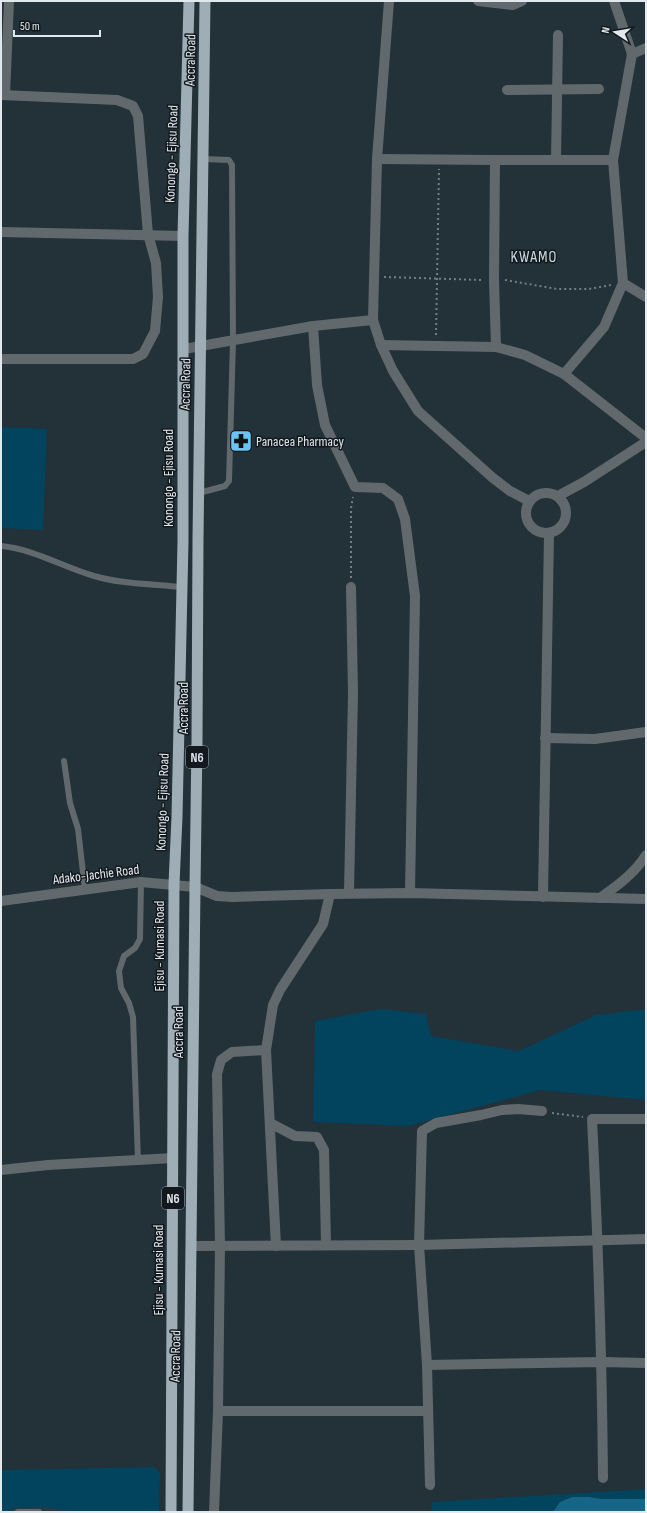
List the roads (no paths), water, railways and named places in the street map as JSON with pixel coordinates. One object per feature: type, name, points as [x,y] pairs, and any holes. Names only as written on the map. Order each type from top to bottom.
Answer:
[{"type":"highway","name":"Konongo - Ejisu Road","points":[[174,884],[178,809],[182,587],[184,236],[189,1]]},
{"type":"highway","name":"Accra Road","points":[[188,1512],[198,740],[199,493],[205,1]]},
{"type":"highway","name":"Ejisu - Kumasi Road","points":[[171,1512],[174,884]]},
{"type":"street","points":[[1,359],[133,359],[143,354],[155,331],[158,297],[156,263],[148,234],[138,116],[133,106],[117,100],[3,95],[8,1]]},
{"type":"street","points":[[389,1],[378,159],[373,320],[381,346],[393,371],[418,411],[493,478],[510,491],[529,501]]},
{"type":"street","points":[[478,1],[513,5],[522,1]]},
{"type":"street","points":[[564,374],[604,327],[623,283],[613,160],[632,54],[614,1]]},
{"type":"street","points":[[556,160],[558,35]]},
{"type":"street","points":[[632,54],[646,48]]},
{"type":"street","points":[[507,90],[599,89]]},
{"type":"street","points":[[378,159],[613,160]]},
{"type":"street","points":[[494,160],[494,279],[496,347]]},
{"type":"street","points":[[1,232],[148,234],[184,236]]},
{"type":"street","points":[[623,283],[646,297]]},
{"type":"street","points":[[184,349],[313,326],[373,320]]},
{"type":"street","points":[[313,326],[317,385],[325,425],[355,487],[383,488],[398,499],[406,519],[415,596],[410,893]]},
{"type":"street","points":[[381,346],[496,347],[525,355],[564,374],[646,438]]},
{"type":"street","points":[[558,496],[584,482],[646,442]]},
{"type":"street","points":[[543,492],[558,496],[563,502],[566,510],[566,517],[562,525],[549,533],[541,533],[528,524],[526,508],[529,501],[535,495],[543,492]]},
{"type":"street","points":[[543,897],[549,533]]},
{"type":"street","points":[[349,893],[353,693],[351,587]]},
{"type":"street","points":[[545,738],[595,739],[646,732]]},
{"type":"street","points":[[600,898],[640,865],[646,855]]},
{"type":"street","name":"Adako-Jachie Road","points":[[1,901],[141,882],[195,887],[217,896],[232,898],[349,893],[410,893],[646,899]]},
{"type":"street","points":[[276,1246],[266,1050],[273,1005],[280,990],[323,924],[330,894]]},
{"type":"street","points":[[214,1512],[218,1411],[220,1246],[216,1074],[220,1060],[232,1052],[266,1050]]},
{"type":"street","points":[[430,1485],[427,1365],[419,1244],[422,1131],[436,1123],[502,1110],[518,1109],[542,1111]]},
{"type":"street","points":[[603,1478],[602,1362],[592,1119],[646,1119]]},
{"type":"street","points":[[270,1123],[296,1136],[317,1137],[324,1150],[326,1245]]},
{"type":"street","points":[[1,1170],[48,1165],[173,1158]]},
{"type":"street","points":[[192,1246],[419,1244],[646,1239]]},
{"type":"street","points":[[427,1365],[602,1362],[646,1363]]},
{"type":"street","points":[[218,1411],[428,1411]]},
{"type":"lane","points":[[199,493],[225,486],[229,481],[233,341],[232,165],[229,160],[204,159]]},
{"type":"lane","points":[[1,546],[18,548],[95,577],[124,582],[182,587]]},
{"type":"lane","points":[[64,761],[70,803],[78,829],[85,890]]},
{"type":"lane","points":[[138,1160],[133,1017],[129,1003],[121,988],[119,972],[124,956],[135,948],[140,939],[141,882]]},
{"type":"lane","points":[[18,1512],[39,1512]]},
{"type":"place","name":"Panacea Pharmacy","points":[[241,441]]},
{"type":"district","name":"KWAMO","points":[[534,256]]}]
